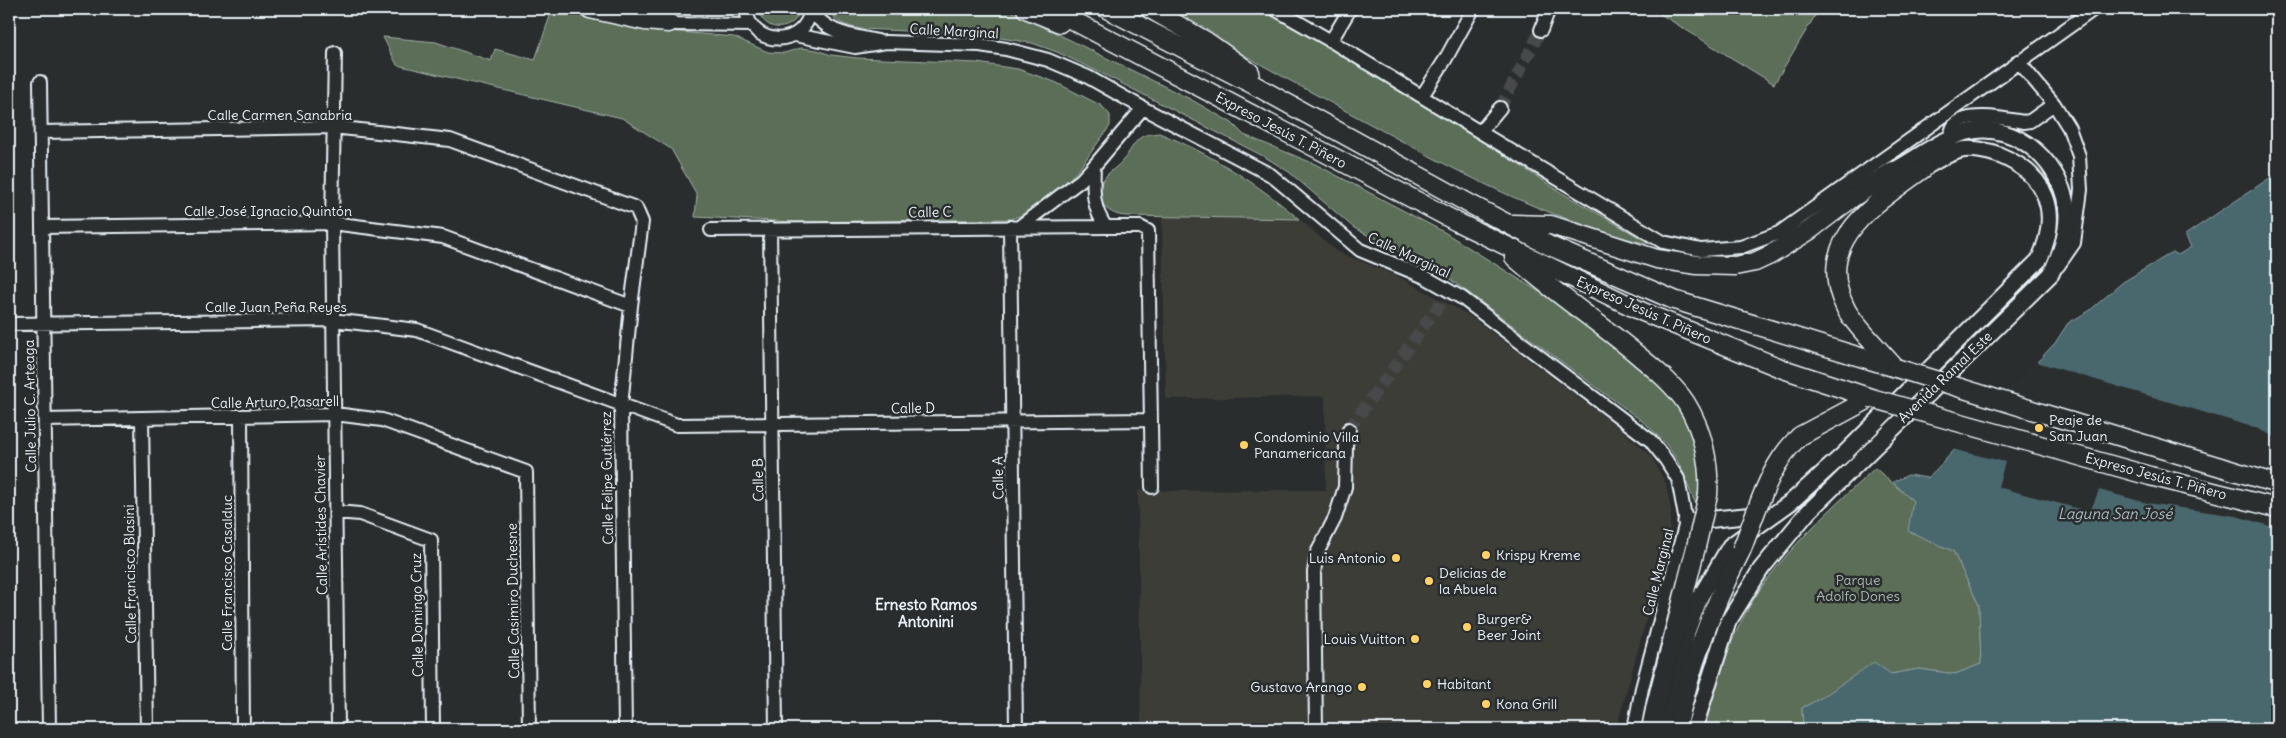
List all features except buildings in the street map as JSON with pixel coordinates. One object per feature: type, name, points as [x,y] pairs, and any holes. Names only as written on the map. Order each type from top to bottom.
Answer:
[{"type":"highway","points":[[590,9],[646,21],[669,23]]},
{"type":"highway","points":[[1026,9],[1112,42]]},
{"type":"highway","name":"Expreso Jesús T. Piñero","points":[[1050,9],[1497,241],[1643,312],[1784,369],[1872,398],[2150,476],[2277,508]]},
{"type":"highway","name":"Expreso Jesús T. Piñero","points":[[1107,9],[1314,117],[1550,246],[1674,300],[2277,484]]},
{"type":"highway","points":[[1150,9],[1206,41],[1314,117]]},
{"type":"highway","points":[[1896,368],[1847,311],[1838,288],[1837,261],[1840,246],[1847,233],[1870,208],[1924,168]]},
{"type":"highway","points":[[1508,223],[1551,225],[1664,260],[1705,266],[1735,266],[1755,262],[1770,255],[1810,230],[1852,198],[1893,171]]},
{"type":"highway","points":[[1497,241],[1541,281],[1618,338],[1673,388],[1686,403],[1702,443],[1707,462],[1708,495],[1656,705],[1652,729]]},
{"type":"highway","points":[[1677,729],[1698,650],[1718,597],[1742,551],[1777,462],[1787,447],[1800,436],[1872,398]]},
{"type":"main road","name":"Avenida Ramal Este","points":[[1694,729],[1728,622],[1761,569],[1808,512],[2051,274],[2065,242],[2067,214],[2064,194],[2057,177],[2046,160],[2025,142],[1992,131],[1968,132],[1950,139],[1893,171]]},
{"type":"main road","name":"Avenida Ramal Este","points":[[1664,729],[1687,632],[1700,597],[1730,546],[1773,513],[1791,502],[1845,453],[2039,260],[2047,243],[2051,218],[2048,202],[2042,187],[2032,176],[2008,159],[1989,151],[1959,150],[1924,168]]},
{"type":"main road","points":[[1686,522],[1773,513]]},
{"type":"street","points":[[626,9],[669,23],[752,26],[746,9]]},
{"type":"street","points":[[1275,9],[1663,242],[1701,250],[1741,247],[1779,233],[2018,61],[2094,9]]},
{"type":"street","points":[[1331,41],[1350,9]]},
{"type":"street","points":[[1422,96],[1445,60],[1473,9]]},
{"type":"street","points":[[1541,30],[1549,9]]},
{"type":"street","points":[[795,35],[805,25],[811,10]]},
{"type":"street","name":"Calle Marginal","points":[[811,10],[831,29],[886,42]]},
{"type":"street","name":"Calle Marginal","points":[[752,26],[762,34],[774,38],[787,38],[795,35],[855,47],[886,42],[980,45],[1006,49],[1048,60],[1080,74],[1271,175],[1360,250],[1425,277],[1478,308],[1650,440],[1678,479],[1686,522],[1642,688],[1634,729]]},
{"type":"street","name":"Calle Arístides Chavier","points":[[335,52],[332,224],[338,729]]},
{"type":"street","points":[[2018,61],[2054,104],[2069,128],[2079,156],[2081,190],[2074,243],[2051,274]]},
{"type":"street","name":"Calle Julio C. Arteaga","points":[[40,82],[49,729]]},
{"type":"street","points":[[1950,139],[1954,126],[1962,120],[1981,117],[2030,121],[2054,104]]},
{"type":"street","points":[[1015,227],[1081,180],[1143,108]]},
{"type":"street","points":[[1480,132],[1500,108]]},
{"type":"street","name":"Calle Carmen Sanabria","points":[[41,132],[333,127],[450,140],[636,208],[642,222],[641,227]]},
{"type":"street","points":[[1094,166],[1094,204],[1098,216],[1106,227]]},
{"type":"street","name":"Calle José Ignacio Quintón","points":[[42,228],[332,224],[443,237],[631,306]]},
{"type":"street","name":"Calle Felipe Gutiérrez","points":[[625,729],[621,406],[641,227]]},
{"type":"street","name":"Calle A","points":[[1015,227],[1012,422],[1016,729]]},
{"type":"street","name":"Calle C","points":[[711,230],[1106,227],[1140,228],[1148,231],[1150,420]]},
{"type":"street","name":"Calle B","points":[[770,230],[776,729]]},
{"type":"street","name":"Calle Juan Peña Reyes","points":[[9,324],[333,320],[417,330],[677,425]]},
{"type":"street","name":"Calle Arturo Pasarell","points":[[45,420],[335,414],[382,420],[526,472]]},
{"type":"street","name":"Calle Francisco Casalduc","points":[[241,417],[243,729]]},
{"type":"street","name":"Calle Francisco Blasini","points":[[142,419],[147,729]]},
{"type":"street","points":[[1150,420],[1152,487]]},
{"type":"street","name":"Calle D","points":[[677,425],[1150,420]]},
{"type":"street","points":[[1316,729],[1314,572],[1317,553],[1335,518],[1345,486],[1346,445],[1349,429]]},
{"type":"street","name":"Calle Casimiro Duchesne","points":[[526,472],[529,729]]},
{"type":"street","name":"Calle Domingo Cruz","points":[[336,512],[360,514],[431,540],[433,729]]},
{"type":"shaded area","points":[[1162,217],[1299,219],[1337,252],[1395,275],[1470,316],[1618,427],[1651,456],[1666,484],[1671,511],[1669,537],[1616,729],[1141,729],[1138,491],[1326,490],[1325,396],[1166,399]]},
{"type":"green space","points":[[541,9],[574,9],[636,28],[734,37],[768,52],[784,53],[801,48],[817,50],[831,55],[857,58],[977,63],[1018,69],[1055,82],[1102,106],[1110,115],[1110,126],[1079,169],[1053,196],[1028,213],[1011,219],[794,222],[695,217],[697,195],[671,149],[622,118],[397,65],[383,37],[436,42],[491,61],[495,49],[535,60],[551,13]]},
{"type":"green space","points":[[758,9],[801,9],[792,23],[779,27],[766,23]]},
{"type":"green space","points":[[828,9],[1007,9],[1190,99],[1232,123],[1244,135],[1315,164],[1444,232],[1576,315],[1675,397],[1702,452],[1699,508],[1675,457],[1661,438],[1642,421],[1447,277],[1354,228],[1289,172],[1265,157],[1111,78],[1057,52],[1032,43],[975,34],[861,29],[841,23],[834,18]]},
{"type":"green space","points":[[1164,9],[1262,9],[1398,86],[1562,193],[1651,244],[1616,236],[1558,215],[1464,174],[1308,91]]},
{"type":"green space","points":[[1652,9],[1819,9],[1774,84]]},
{"type":"green space","points":[[1159,133],[1197,150],[1233,170],[1299,219],[1126,216],[1111,212],[1099,197],[1101,183],[1140,138],[1149,134]]},
{"type":"green space","name":"Parque Adolfo Dones","points":[[1875,468],[1913,501],[1909,531],[1953,551],[1979,605],[1981,664],[1955,674],[1919,669],[1891,674],[1821,698],[1802,708],[1803,729],[1705,729],[1714,690],[1728,652],[1755,597],[1804,536]]},
{"type":"water","name":"Laguna San José","points":[[2277,173],[2277,729],[1803,729],[1802,708],[1821,698],[1874,662],[1891,674],[1919,669],[1955,674],[1981,664],[1979,605],[1953,551],[1908,531],[1913,501],[1893,482],[1908,475],[1928,478],[2055,343],[2068,323],[2089,311],[2123,282],[2173,252],[2178,255],[2191,247],[2185,235]]},
{"type":"pier","points":[[2033,361],[2256,428],[2277,438],[2277,528],[2236,516],[2147,503],[2099,490],[2090,512],[1998,487],[2005,462],[1952,449]]},
{"type":"tunnel","points":[[1500,108],[1541,30]]},
{"type":"tunnel","points":[[1349,429],[1450,290]]},
{"type":"place","name":"Peaje de San Juan","points":[[2039,428]]},
{"type":"place","name":"Condominio Villa Panamericana","points":[[1244,445]]},
{"type":"place","name":"Krispy Kreme","points":[[1486,555]]},
{"type":"place","name":"Luis Antonio","points":[[1396,558]]},
{"type":"place","name":"Delicias de la Abuela","points":[[1429,581]]},
{"type":"place","name":"Burger& Beer Joint","points":[[1467,627]]},
{"type":"place","name":"Louis Vuitton","points":[[1415,639]]},
{"type":"place","name":"Habitant","points":[[1427,684]]},
{"type":"place","name":"Gustavo Arango","points":[[1362,687]]},
{"type":"place","name":"Kona Grill","points":[[1486,704]]},
{"type":"district","name":"Ernesto Ramos Antonini","points":[[926,614]]}]
